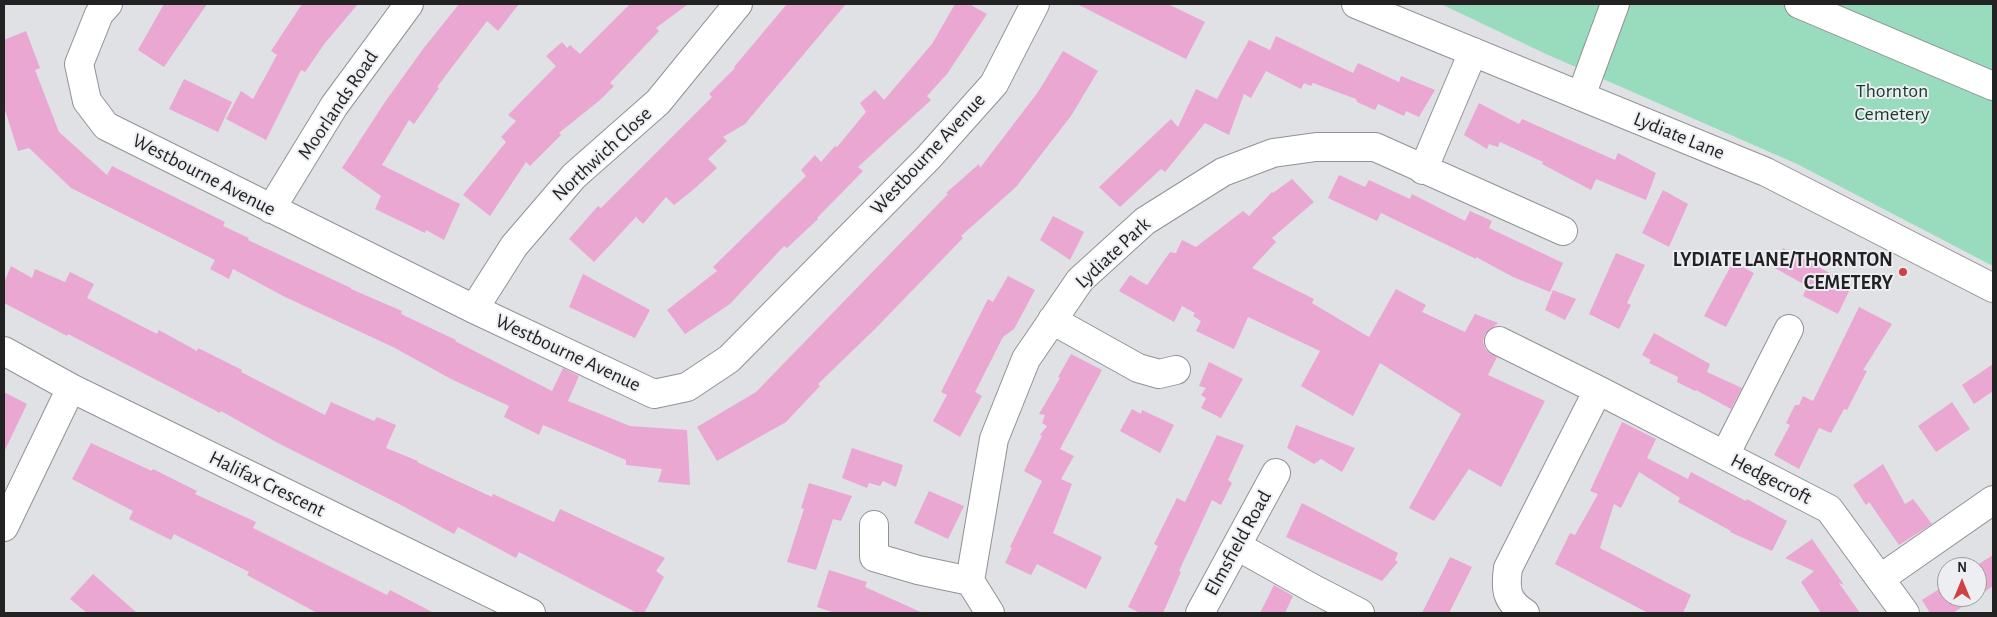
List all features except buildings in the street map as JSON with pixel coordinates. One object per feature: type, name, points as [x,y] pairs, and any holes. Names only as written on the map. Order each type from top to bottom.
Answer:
[{"type":"street","name":"Westbourne Avenue","points":[[108,4],[99,14],[79,64],[87,101],[106,126],[474,310],[654,394],[687,388],[729,359],[928,158],[994,84],[1035,4]]},
{"type":"street","name":"Moorlands Road","points":[[271,209],[334,106],[409,4]]},
{"type":"street","name":"Northwich Close","points":[[474,310],[514,246],[574,176],[658,102],[738,4]]},
{"type":"street","name":"Lydiate Lane","points":[[1356,4],[1766,172],[1993,288]]},
{"type":"street","points":[[1581,96],[1616,4]]},
{"type":"street","points":[[1799,4],[1993,86]]},
{"type":"street","points":[[1423,170],[1473,52]]},
{"type":"street","name":"Lydiate Park","points":[[970,581],[994,439],[1026,359],[1080,280],[1145,221],[1223,172],[1273,153],[1316,147],[1374,147],[1563,231]]},
{"type":"street","points":[[1052,320],[1138,368],[1159,374],[1176,370]]},
{"type":"street","points":[[1725,455],[1789,329]]},
{"type":"street","name":"Hedgecroft","points":[[1499,341],[1829,509],[1905,613]]},
{"type":"street","name":"Halifax Crescent","points":[[4,351],[71,388],[531,613]]},
{"type":"street","points":[[4,527],[71,388]]},
{"type":"street","points":[[1518,608],[1506,585],[1508,568],[1598,390]]},
{"type":"street","name":"Elmsfield Road","points":[[1200,613],[1276,473]]},
{"type":"street","points":[[1881,578],[1993,500]]},
{"type":"street","points":[[874,525],[874,557],[918,570],[970,581],[990,613]]},
{"type":"street","points":[[1237,546],[1360,613]]},
{"type":"green space","name":"Thornton Cemetery","points":[[1441,4],[1993,4],[1993,266],[1797,164],[1546,54]]},
{"type":"place","name":"LYDIATE LANE/THORNTON CEMETERY","points":[[1903,272]]}]
